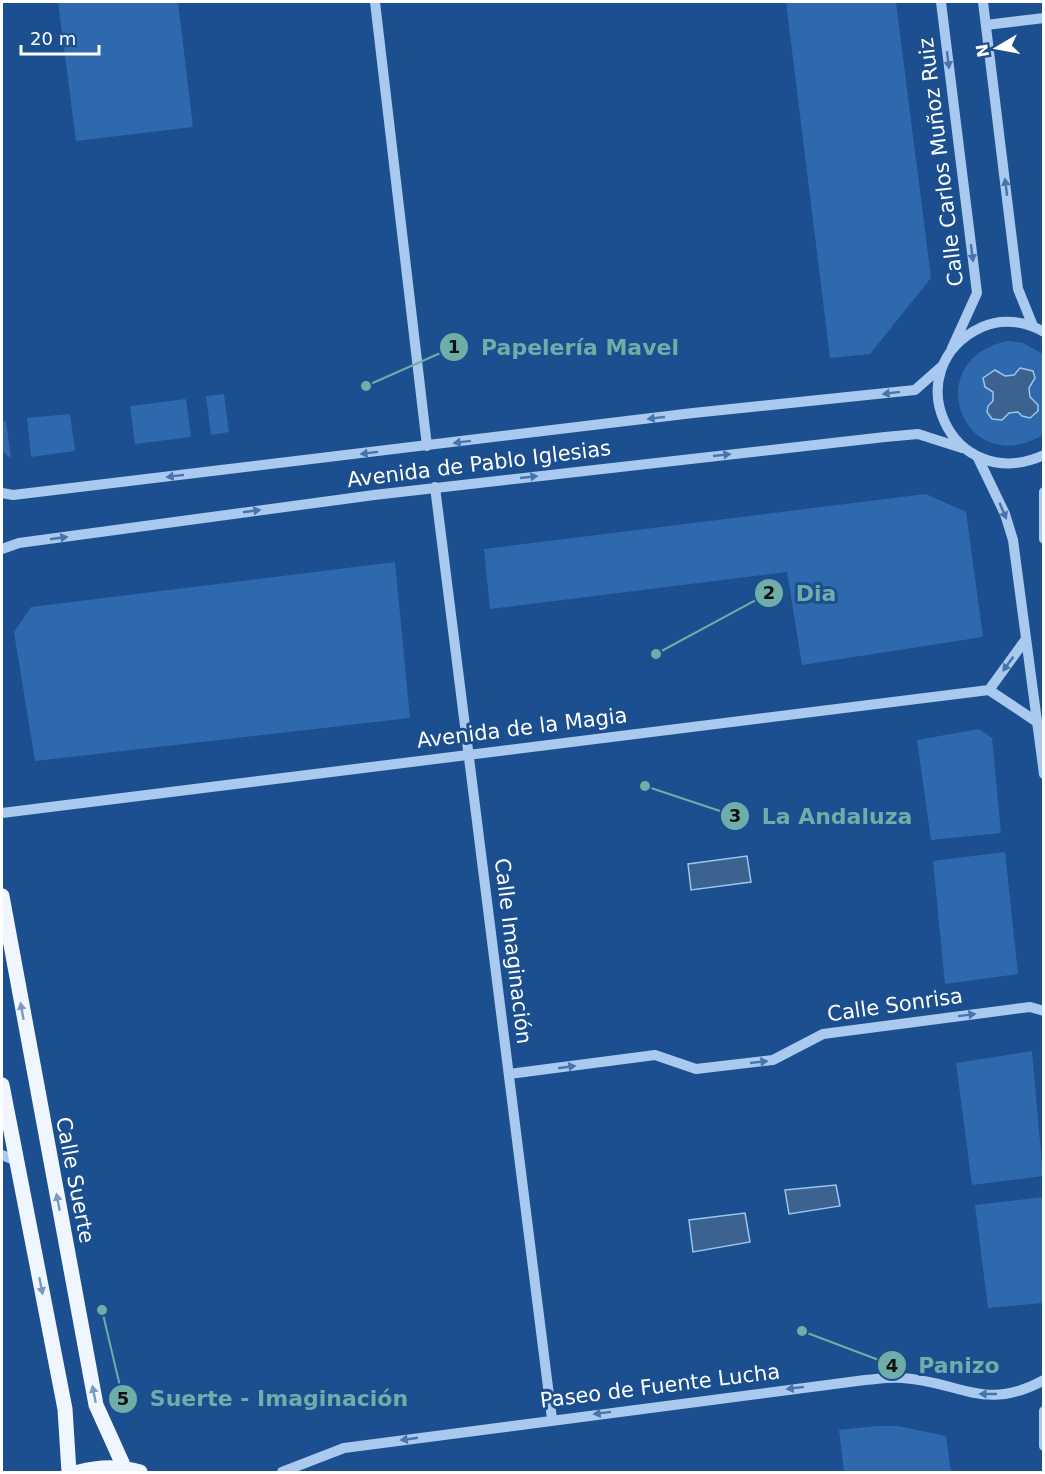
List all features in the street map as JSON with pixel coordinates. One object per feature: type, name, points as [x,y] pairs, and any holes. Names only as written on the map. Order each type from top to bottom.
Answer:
[{"type":"main road","name":"Calle Suerte","points":[[2,896],[96,1405],[124,1467]]},
{"type":"main road","points":[[2,1085],[65,1409],[69,1473]]},
{"type":"main road","points":[[79,1473],[96,1467],[124,1467],[140,1473]]},
{"type":"street","points":[[375,2],[427,446]]},
{"type":"street","name":"Calle Carlos Muñoz Ruiz","points":[[941,2],[977,293],[941,367]]},
{"type":"street","points":[[983,2],[1018,289],[1033,326]]},
{"type":"street","points":[[986,25],[1044,18]]},
{"type":"street","points":[[952,348],[969,333],[989,324],[1011,321],[1033,326],[1044,332]]},
{"type":"street","points":[[941,367],[937,396],[944,424],[962,448],[978,458],[1002,465],[1027,462],[1044,455]]},
{"type":"street","name":"Avenida de Pablo Iglesias","points":[[2,493],[13,495],[693,413],[915,390],[941,367]]},
{"type":"street","name":"Avenida de Pablo Iglesias","points":[[2,549],[38,540],[435,488],[894,436],[918,434],[962,448]]},
{"type":"street","points":[[978,458],[1005,514],[1013,540],[1044,774]]},
{"type":"street","name":"Calle Imaginación","points":[[435,488],[552,1419]]},
{"type":"street","points":[[1044,492],[1041,507],[1044,539]]},
{"type":"street","points":[[1026,639],[989,690],[1037,722]]},
{"type":"street","name":"Avenida de la Magia","points":[[2,813],[989,690]]},
{"type":"street","name":"Calle Sonrisa","points":[[509,1074],[655,1055],[696,1069],[773,1060],[823,1034],[1030,1007],[1044,1011]]},
{"type":"street","points":[[2,1155],[16,1161]]},
{"type":"street","name":"Paseo de Fuente Lucha","points":[[282,1473],[344,1448],[552,1419],[865,1380],[904,1378],[980,1395],[1024,1391],[1044,1380]]},
{"type":"street","points":[[1044,1411],[1044,1446]]},
{"type":"shaded area","points":[[58,2],[178,2],[193,127],[76,141]]},
{"type":"shaded area","points":[[786,2],[896,2],[931,278],[870,354],[830,358]]},
{"type":"shaded area","points":[[1008,341],[1023,343],[1043,354],[1043,435],[1015,445],[991,443],[973,431],[961,412],[958,391],[964,370],[980,352]]},
{"type":"shaded area","points":[[1020,368],[1033,371],[1035,378],[1029,388],[1030,397],[1038,405],[1038,411],[1030,418],[1018,412],[1009,413],[1002,420],[992,419],[987,412],[988,406],[993,401],[993,392],[985,387],[983,378],[995,370],[1005,376],[1014,375]]},
{"type":"shaded area","points":[[224,394],[229,432],[211,435],[206,396]]},
{"type":"shaded area","points":[[186,399],[191,437],[135,444],[130,406]]},
{"type":"shaded area","points":[[70,414],[75,451],[31,457],[27,418]]},
{"type":"shaded area","points":[[6,421],[11,459],[2,451],[2,422]]},
{"type":"shaded area","points":[[926,494],[966,512],[983,637],[802,665],[787,572],[490,609],[484,549]]},
{"type":"shaded area","points":[[395,562],[410,718],[35,761],[14,632],[31,607]]},
{"type":"shaded area","points":[[979,729],[992,738],[1001,833],[931,840],[917,740]]},
{"type":"shaded area","points":[[1005,852],[1018,974],[945,984],[933,861]]},
{"type":"shaded area","points":[[747,856],[751,882],[691,890],[688,864]]},
{"type":"shaded area","points":[[1032,1051],[1043,1176],[972,1185],[956,1063]]},
{"type":"shaded area","points":[[836,1185],[840,1206],[789,1214],[785,1190]]},
{"type":"shaded area","points":[[1043,1197],[1043,1303],[988,1308],[975,1205]]},
{"type":"shaded area","points":[[745,1213],[750,1242],[693,1252],[689,1220]]},
{"type":"shaded area","points":[[898,1426],[946,1436],[951,1472],[844,1472],[839,1430]]},
{"type":"place","name":"Papelería Mavel","points":[[366,386]]},
{"type":"place","name":"Dia","points":[[656,654]]},
{"type":"place","name":"La Andaluza","points":[[645,786]]},
{"type":"place","name":"Suerte - Imaginación","points":[[102,1310]]},
{"type":"place","name":"Panizo","points":[[802,1331]]}]
